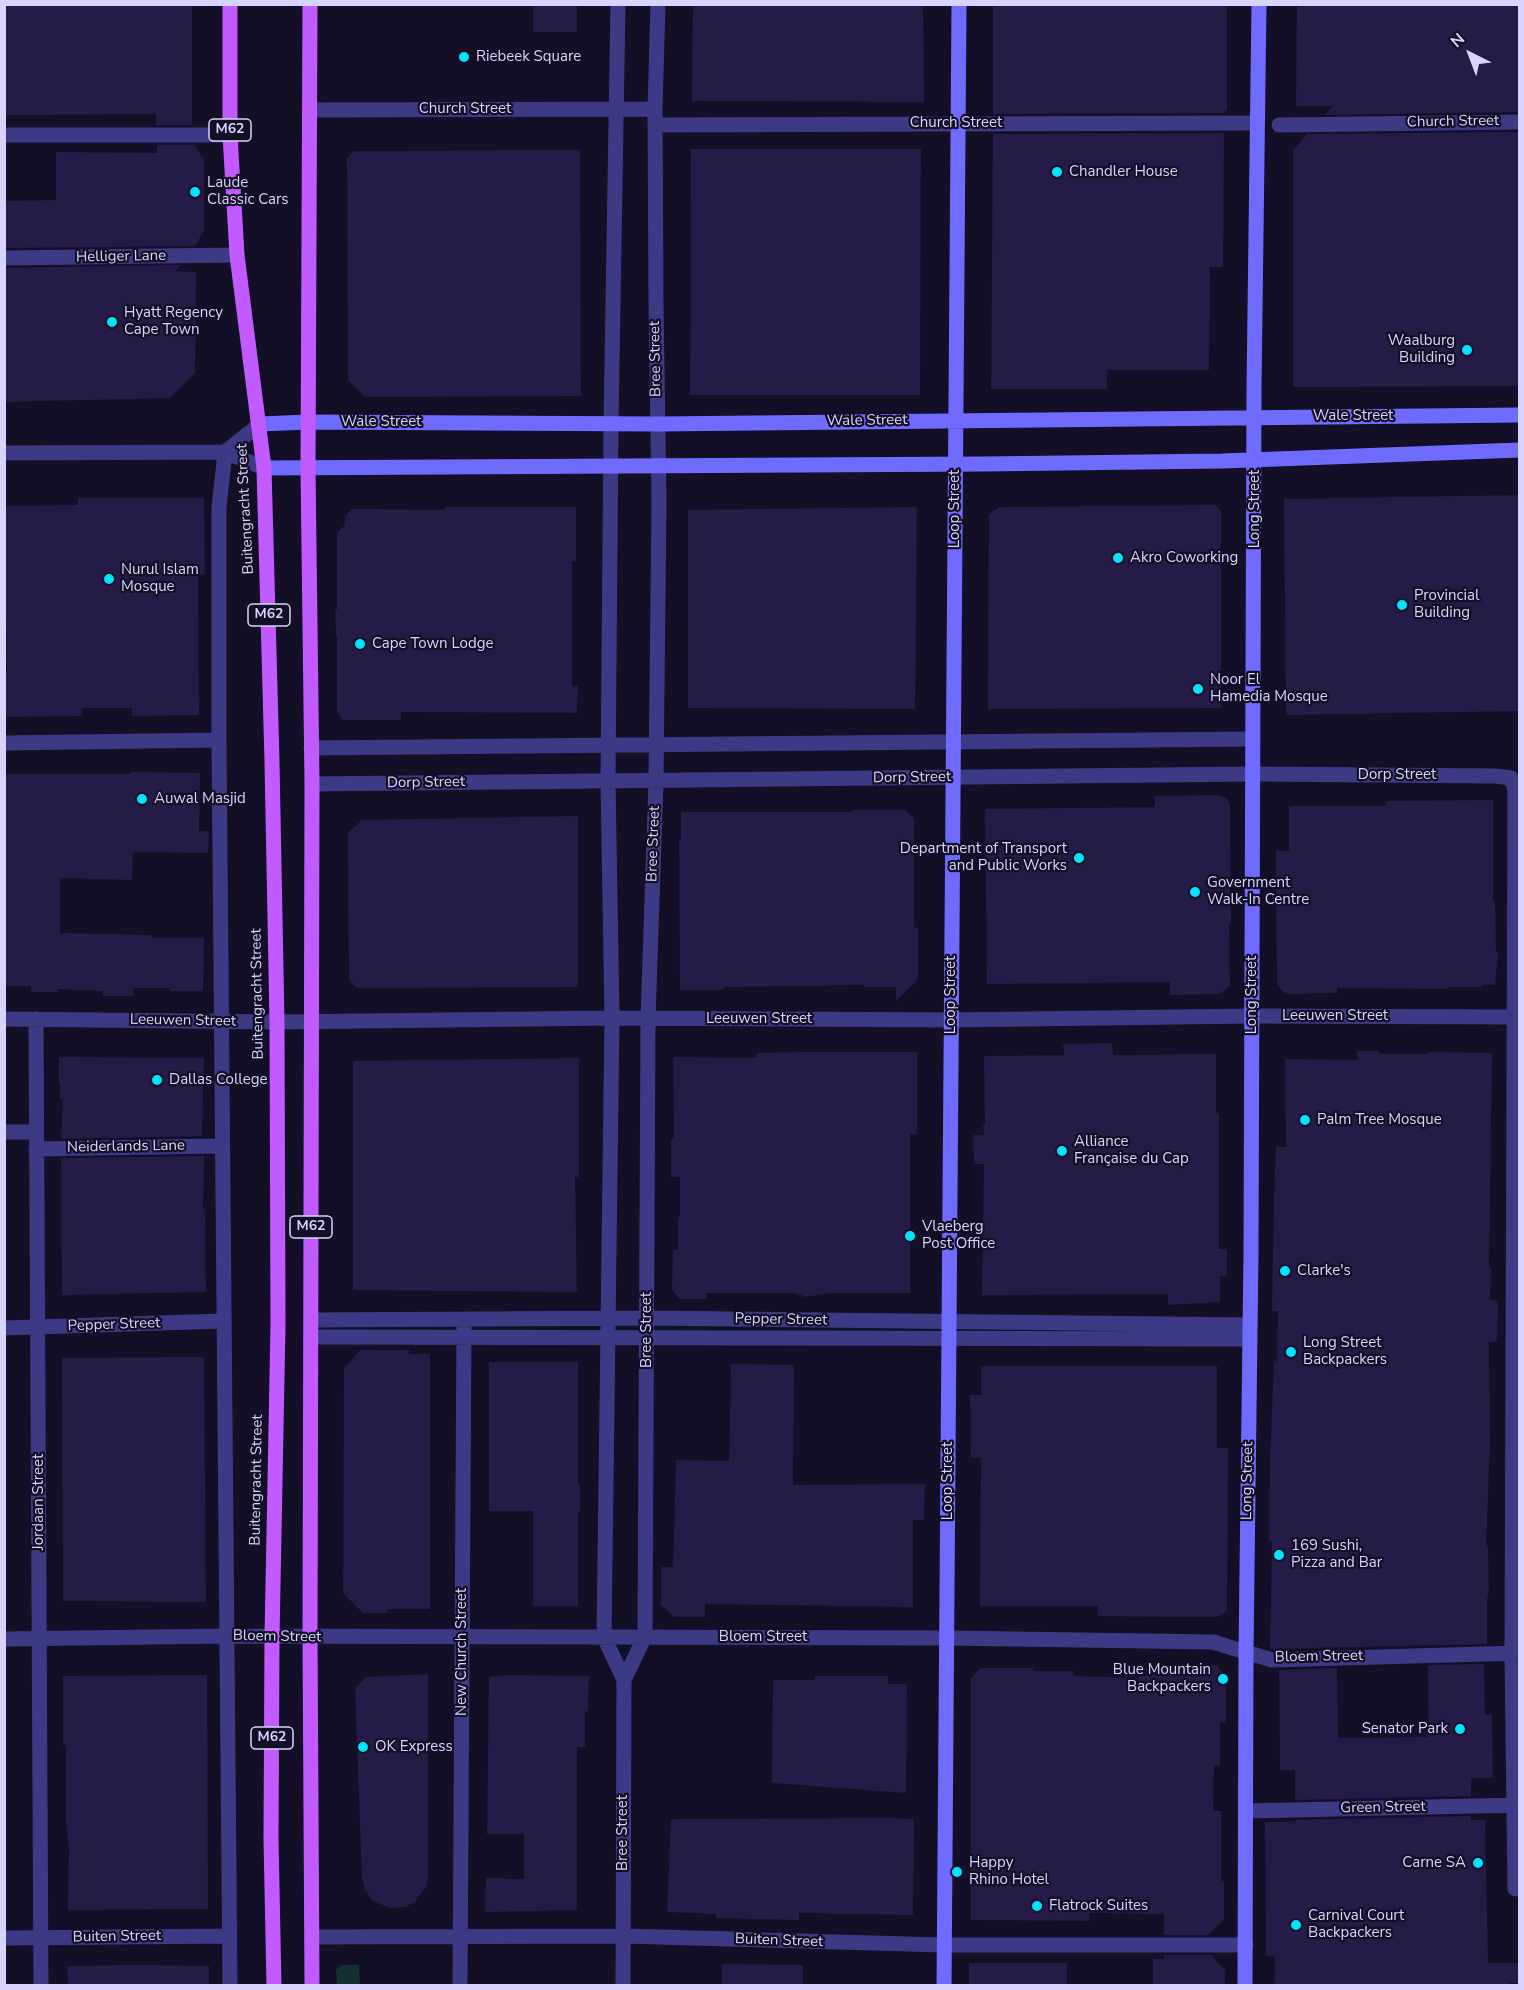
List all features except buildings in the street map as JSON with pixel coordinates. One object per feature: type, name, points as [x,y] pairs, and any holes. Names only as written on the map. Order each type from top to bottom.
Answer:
[{"type":"main road","name":"Buitengracht Street","points":[[230,4],[230,135],[237,255],[264,468],[277,1022],[279,1325],[272,1636],[271,1839],[274,1986]]},
{"type":"main road","name":"M62","points":[[310,4],[308,468],[312,784],[310,1021],[312,1986]]},
{"type":"street","name":"Bree Street","points":[[618,4],[610,424],[608,781],[612,1018],[604,1637],[624,1680],[622,1986]]},
{"type":"street","name":"Bree Street","points":[[624,1680],[645,1636],[648,1019],[656,781],[659,466],[655,109],[658,4]]},
{"type":"street","name":"Loop Street","points":[[944,1986],[958,4]]},
{"type":"street","name":"Long Street","points":[[1245,1986],[1254,417],[1259,4]]},
{"type":"street","name":"Church Street","points":[[311,110],[655,109]]},
{"type":"street","name":"Church Street","points":[[1279,125],[1520,122]]},
{"type":"street","name":"Church Street","points":[[656,125],[1257,123]]},
{"type":"street","points":[[4,135],[230,135]]},
{"type":"street","name":"Helliger Lane","points":[[4,258],[237,255]]},
{"type":"street","name":"Wale Street","points":[[260,424],[308,422],[658,424],[1520,415]]},
{"type":"street","points":[[225,452],[260,424]]},
{"type":"street","points":[[4,453],[225,452],[264,468],[308,468],[955,465],[1255,460],[1520,450]]},
{"type":"street","name":"Buitengracht Street","points":[[225,452],[219,508],[219,740],[230,1986]]},
{"type":"street","points":[[311,748],[1253,739]]},
{"type":"street","points":[[4,743],[219,740]]},
{"type":"street","name":"Dorp Street","points":[[312,784],[1253,774],[1511,778],[1515,790],[1514,1017]]},
{"type":"street","name":"Leeuwen Street","points":[[4,1019],[277,1022],[612,1018],[951,1020],[1251,1016],[1514,1017]]},
{"type":"street","points":[[1514,1017],[1517,1805],[1515,1888]]},
{"type":"street","name":"Jordaan Street","points":[[36,1019],[41,1986]]},
{"type":"street","points":[[4,1132],[36,1132]]},
{"type":"street","name":"Neiderlands Lane","points":[[36,1149],[216,1146]]},
{"type":"street","name":"New Church Street","points":[[460,1986],[464,1318]]},
{"type":"street","name":"Pepper Street","points":[[311,1320],[648,1318],[949,1321],[1250,1332]]},
{"type":"street","name":"Pepper Street","points":[[4,1328],[223,1321]]},
{"type":"street","name":"Pepper Street","points":[[311,1337],[949,1337],[1250,1332]]},
{"type":"street","name":"Bloem Street","points":[[4,1639],[226,1636],[947,1638],[1212,1642],[1272,1660],[1516,1653]]},
{"type":"street","name":"Green Street","points":[[1246,1811],[1517,1805]]},
{"type":"street","name":"Buiten Street","points":[[4,1938],[230,1936]]},
{"type":"street","name":"Buiten Street","points":[[312,1937],[623,1936],[944,1945],[1246,1945]]},
{"type":"green space","points":[[341,1965],[359,1965],[360,1985],[337,1985],[336,1970]]},
{"type":"place","name":"Riebeek Square","points":[[464,57]]},
{"type":"place","name":"Chandler House","points":[[1057,172]]},
{"type":"place","name":"Laude Classic Cars","points":[[195,192]]},
{"type":"place","name":"Hyatt Regency Cape Town","points":[[112,322]]},
{"type":"place","name":"Waalburg Building","points":[[1467,350]]},
{"type":"place","name":"Akro Coworking","points":[[1118,558]]},
{"type":"place","name":"Nurul Islam Mosque","points":[[109,579]]},
{"type":"place","name":"Provincial Building","points":[[1402,605]]},
{"type":"place","name":"Cape Town Lodge","points":[[360,644]]},
{"type":"place","name":"Noor El Hamedia Mosque","points":[[1198,689]]},
{"type":"place","name":"Auwal Masjid","points":[[142,799]]},
{"type":"place","name":"Department of Transport and Public Works","points":[[1079,858]]},
{"type":"place","name":"Government Walk-In Centre","points":[[1195,892]]},
{"type":"place","name":"Dallas College","points":[[157,1080]]},
{"type":"place","name":"Palm Tree Mosque","points":[[1305,1120]]},
{"type":"place","name":"Alliance Française du Cap","points":[[1062,1151]]},
{"type":"place","name":"Vlaeberg Post Office","points":[[910,1236]]},
{"type":"place","name":"Clarke's","points":[[1285,1271]]},
{"type":"place","name":"Long Street Backpackers","points":[[1291,1352]]},
{"type":"place","name":"169 Sushi, Pizza and Bar","points":[[1279,1555]]},
{"type":"place","name":"Blue Mountain Backpackers","points":[[1223,1679]]},
{"type":"place","name":"Senator Park","points":[[1460,1729]]},
{"type":"place","name":"OK Express","points":[[363,1747]]},
{"type":"place","name":"Carne SA","points":[[1478,1863]]},
{"type":"place","name":"Happy Rhino Hotel","points":[[957,1872]]},
{"type":"place","name":"Flatrock Suites","points":[[1037,1906]]},
{"type":"place","name":"Carnival Court Backpackers","points":[[1296,1925]]}]
